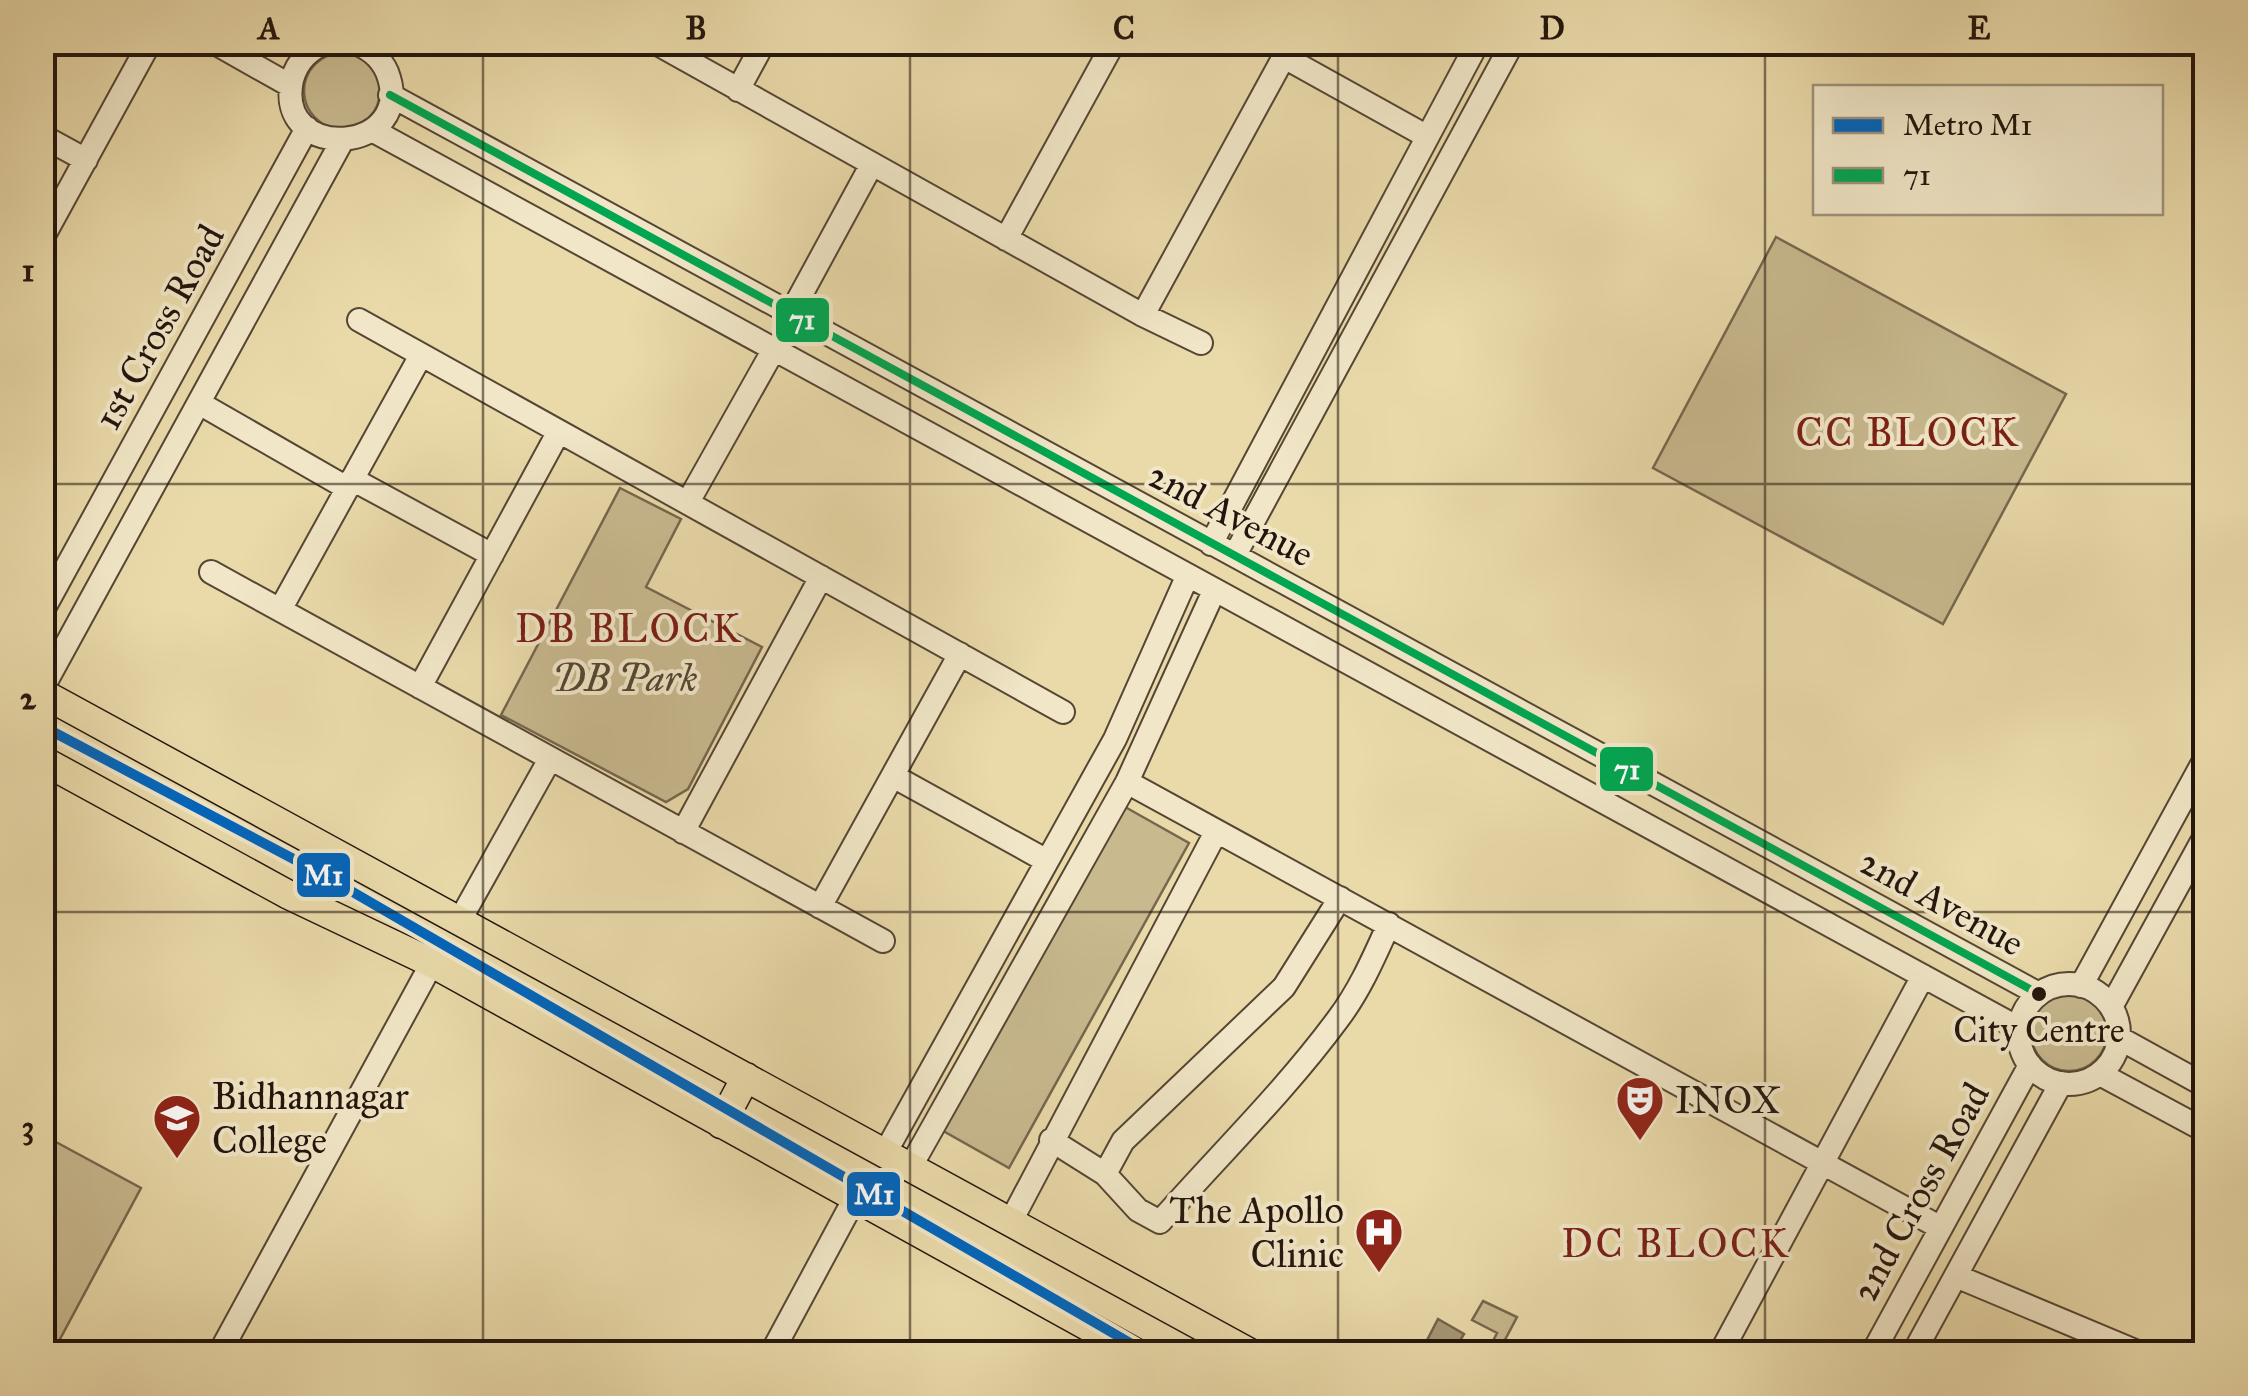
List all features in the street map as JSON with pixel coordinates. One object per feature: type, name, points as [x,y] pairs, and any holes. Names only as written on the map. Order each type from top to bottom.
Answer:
[{"type":"main road","points":[[42,691],[1252,1354]]},
{"type":"main road","points":[[42,760],[287,894],[432,963],[1138,1354]]},
{"type":"main road","points":[[721,1124],[746,1077]]},
{"type":"street","points":[[42,239],[150,42]]},
{"type":"street","points":[[213,42],[291,86]]},
{"type":"street","points":[[384,65],[396,42]]},
{"type":"street","points":[[654,42],[1201,343]]},
{"type":"street","points":[[738,90],[764,42]]},
{"type":"street","points":[[1210,544],[1478,42]]},
{"type":"street","points":[[1235,555],[1513,42]]},
{"type":"street","points":[[312,45],[297,66],[291,86],[294,108],[307,128],[330,140],[342,141],[372,130],[385,114],[390,95],[384,65],[376,55],[353,43]]},
{"type":"street","points":[[1006,239],[1110,44]]},
{"type":"street","points":[[1143,314],[1288,50],[1426,136]]},
{"type":"street","name":"2nd Avenue","points":[[390,95],[2039,994]]},
{"type":"street","name":"1st Cross Road","points":[[42,612],[307,128]]},
{"type":"street","name":"2nd Avenue","points":[[372,130],[2020,1030]]},
{"type":"street","points":[[42,136],[86,160]]},
{"type":"street","points":[[42,691],[342,141]]},
{"type":"street","points":[[791,313],[872,164]]},
{"type":"street","points":[[359,320],[1064,712]]},
{"type":"street","points":[[688,502],[774,349]]},
{"type":"street","points":[[280,610],[420,357]]},
{"type":"street","points":[[199,403],[492,555]]},
{"type":"street","points":[[420,687],[558,433]]},
{"type":"street","points":[[212,572],[883,940]]},
{"type":"street","points":[[886,1153],[1115,739],[1187,577]]},
{"type":"street","points":[[683,832],[821,578]]},
{"type":"street","points":[[911,1166],[1127,782],[1214,591]]},
{"type":"street","points":[[1302,638],[1322,603]]},
{"type":"street","points":[[820,907],[960,654]]},
{"type":"street","points":[[2082,986],[2206,757]]},
{"type":"street","points":[[460,920],[550,759]]},
{"type":"street","points":[[892,776],[1047,861]]},
{"type":"street","points":[[1127,782],[1941,1228]]},
{"type":"street","points":[[1080,801],[1108,816]]},
{"type":"street","points":[[1011,1221],[1216,832]]},
{"type":"street","points":[[2111,1007],[2206,834]]},
{"type":"street","points":[[1105,1174],[1123,1141],[1284,987],[1340,898]]},
{"type":"street","points":[[1051,1140],[1105,1174],[1138,1210],[1160,1222],[1337,1020],[1361,984],[1390,924]]},
{"type":"street","points":[[220,1354],[432,963]]},
{"type":"street","points":[[1720,1354],[1923,976]]},
{"type":"street","points":[[2059,985],[2082,986],[2093,990],[2111,1007],[2119,1038],[2113,1058],[2100,1074],[2075,1084],[2061,1083],[2039,1074],[2030,1065],[2020,1042],[2020,1030],[2026,1010],[2039,994],[2059,985]]},
{"type":"street","points":[[2119,1038],[2206,1086]]},
{"type":"street","name":"2nd Cross Road","points":[[1872,1354],[2030,1065]]},
{"type":"street","points":[[2100,1074],[2206,1131]]},
{"type":"street","points":[[1913,1354],[2061,1083]]},
{"type":"street","points":[[770,1354],[856,1196]]},
{"type":"street","points":[[1956,1276],[2134,1352]]},
{"type":"green space","points":[[342,53],[369,64],[380,91],[369,118],[342,129],[315,118],[304,91],[315,64]]},
{"type":"green space","points":[[1776,237],[2066,394],[1943,624],[1653,468]]},
{"type":"green space","name":"DB Park","points":[[620,488],[681,519],[646,587],[762,647],[688,789],[666,802],[501,715]]},
{"type":"green space","points":[[1118,803],[1189,843],[1009,1168],[938,1128]]},
{"type":"green space","points":[[2069,995],[2096,1006],[2107,1033],[2096,1060],[2069,1071],[2042,1060],[2031,1033],[2042,1006]]},
{"type":"green space","points":[[43,1135],[141,1188],[52,1354],[42,1353]]},
{"type":"green space","points":[[1483,1301],[1517,1317],[1498,1353],[1487,1353],[1497,1333],[1472,1320]]},
{"type":"shaded area","points":[[1438,1319],[1464,1334],[1453,1353],[1437,1353],[1424,1346]]},
{"type":"metro line","name":"M1","points":[[42,726],[320,873],[1149,1354]]},
{"type":"transit line","name":"71","points":[[390,95],[2039,994]]},
{"type":"place","name":"City Centre","points":[[2039,994]]},
{"type":"place","name":"INOX","points":[[1640,1142]]},
{"type":"place","name":"Bidhannagar College","points":[[177,1160]]},
{"type":"place","name":"The Apollo Clinic","points":[[1379,1274]]},
{"type":"district","name":"CC BLOCK","points":[[1908,432]]},
{"type":"district","name":"DB BLOCK","points":[[629,628]]},
{"type":"district","name":"DC BLOCK","points":[[1676,1243]]}]
